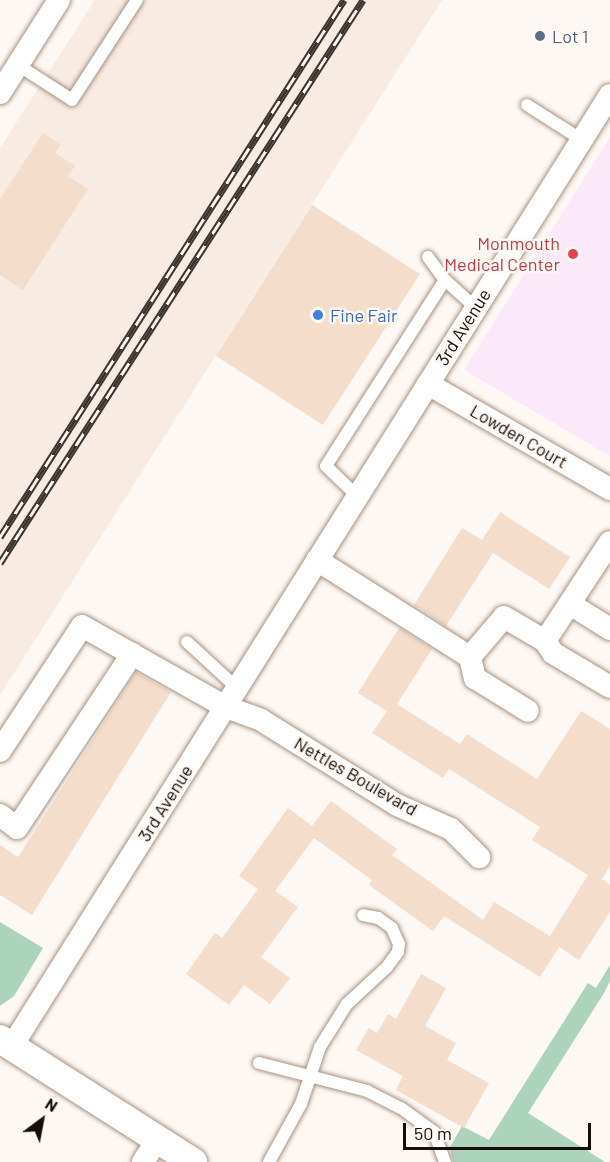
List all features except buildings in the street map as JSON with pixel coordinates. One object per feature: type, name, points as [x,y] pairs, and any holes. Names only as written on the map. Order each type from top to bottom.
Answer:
[{"type":"street","points":[[0,93],[59,0]]},
{"type":"street","name":"3rd Avenue","points":[[6,1043],[231,697],[610,95]]},
{"type":"street","name":"Lowden Court","points":[[428,384],[610,489]]},
{"type":"street","points":[[545,641],[570,604],[604,566],[610,542]]},
{"type":"street","points":[[317,560],[470,657],[475,678],[528,711]]},
{"type":"street","points":[[570,604],[610,629]]},
{"type":"street","points":[[470,657],[504,617],[545,641],[554,653],[610,687]]},
{"type":"street","name":"Nettles Boulevard","points":[[0,751],[82,626],[132,654],[231,697],[261,720],[397,805],[451,829],[478,857]]},
{"type":"street","points":[[0,815],[17,828],[132,654]]},
{"type":"street","points":[[6,1043],[149,1152],[193,1162]]},
{"type":"lane","points":[[18,65],[72,100],[137,0]]},
{"type":"lane","points":[[527,105],[582,140]]},
{"type":"lane","points":[[428,257],[445,280],[476,308]]},
{"type":"lane","points":[[357,496],[326,466],[445,280]]},
{"type":"lane","points":[[187,642],[231,697]]},
{"type":"lane","points":[[269,1162],[297,1112],[321,1047],[347,1004],[387,967],[398,952],[399,944],[392,928],[378,918],[363,915]]},
{"type":"lane","points":[[259,1063],[308,1078],[367,1091],[401,1108],[434,1132],[445,1162]]},
{"type":"shaded area","points":[[95,0],[442,0],[0,695],[0,148]]},
{"type":"shaded area","name":"Monmouth Medical Center","points":[[610,137],[610,456],[464,370]]},
{"type":"green space","points":[[0,922],[43,948],[14,996],[0,1006]]},
{"type":"green space","points":[[610,965],[610,981],[604,993],[528,1113],[605,1162],[453,1162],[450,1147],[462,1126],[489,1140],[588,983],[596,988]]},
{"type":"railway","points":[[0,537],[344,0]]},
{"type":"railway","points":[[0,563],[363,0]]},
{"type":"place","name":"Lot 1","points":[[540,36]]},
{"type":"place","name":"Monmouth Medical Center","points":[[573,254]]},
{"type":"place","name":"Fine Fair","points":[[318,315]]}]
